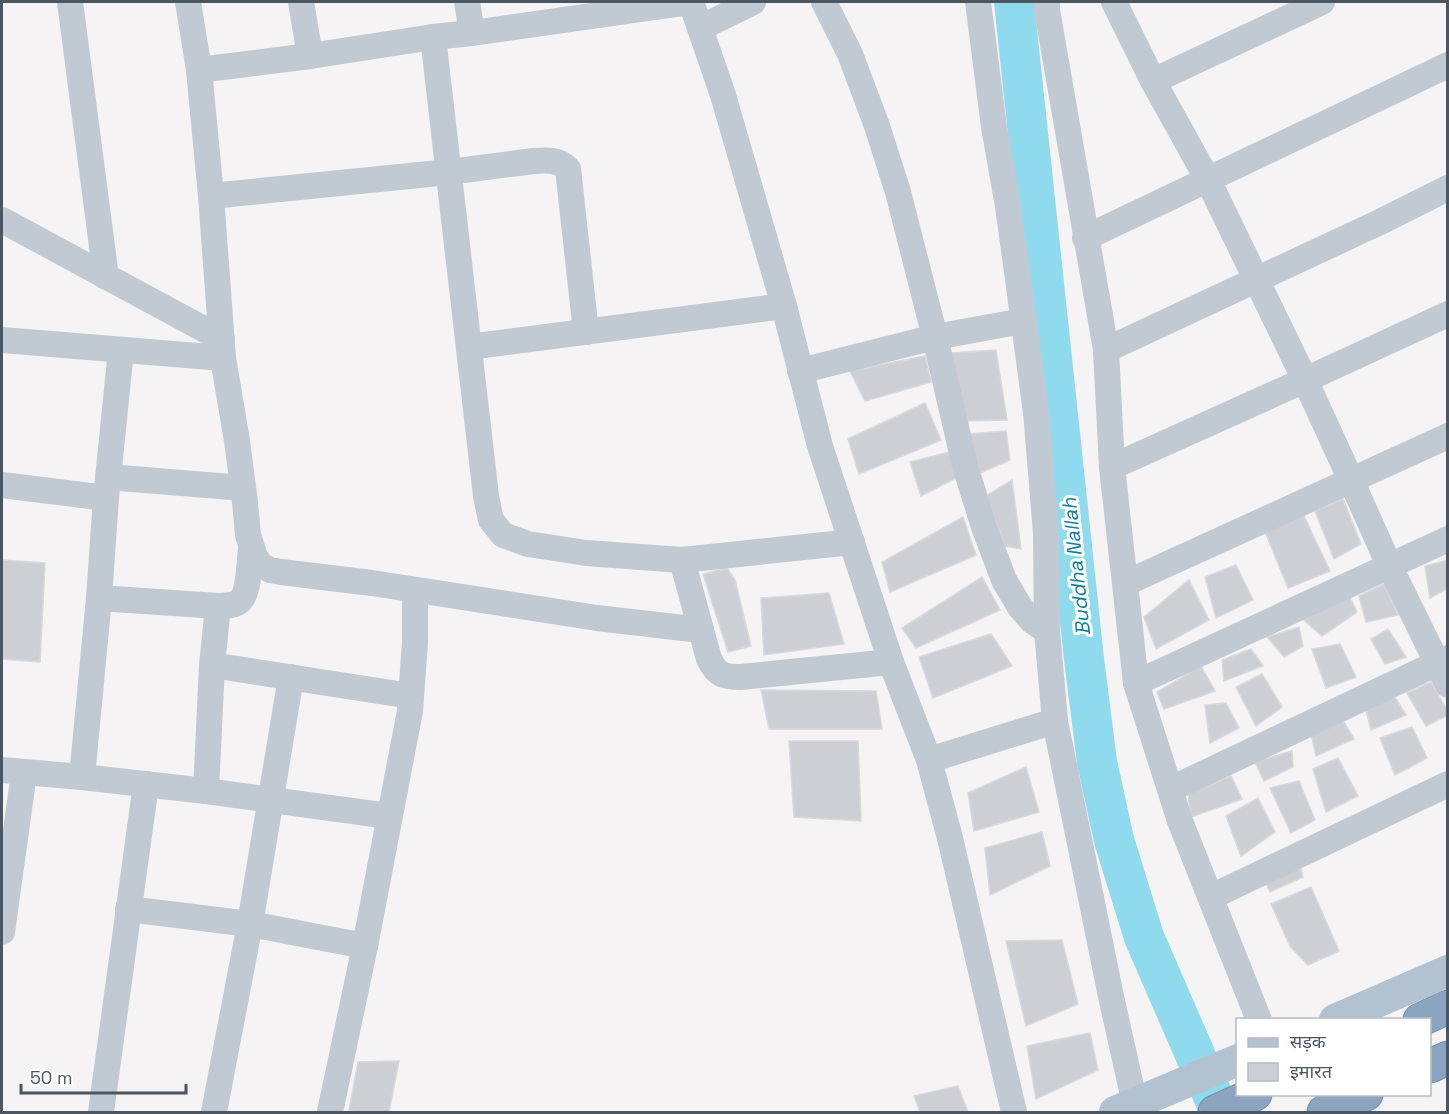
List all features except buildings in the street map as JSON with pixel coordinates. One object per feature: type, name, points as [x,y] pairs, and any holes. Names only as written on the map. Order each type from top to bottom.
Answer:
[{"type":"highway","points":[[1424,1018],[1448,1007]]},
{"type":"highway","points":[[1431,1066],[1448,1058]]},
{"type":"highway","points":[[1215,1113],[1253,1096]]},
{"type":"highway","points":[[1324,1113],[1364,1096]]},
{"type":"main road","points":[[1340,1018],[1448,971]]},
{"type":"main road","points":[[1134,1105],[1236,1061]]},
{"type":"street","points":[[70,2],[106,278]]},
{"type":"street","points":[[188,2],[199,70],[222,348],[237,441],[248,535],[251,549],[261,565],[270,570],[597,618],[701,630]]},
{"type":"street","points":[[301,2],[310,56]]},
{"type":"street","points":[[468,2],[472,33]]},
{"type":"street","points":[[199,70],[691,2],[723,95],[784,306],[820,446],[891,662],[929,760],[950,838],[1014,1113]]},
{"type":"street","points":[[700,28],[753,2]]},
{"type":"street","points":[[824,2],[850,54],[898,192],[935,337],[964,466],[984,527],[1004,580],[1020,607],[1032,621],[1047,631]]},
{"type":"street","points":[[978,2],[1036,412],[1046,533],[1047,631],[1055,722],[1134,1105]]},
{"type":"street","points":[[1047,2],[1085,238],[1106,350],[1112,467],[1137,682],[1180,821],[1258,1018]]},
{"type":"street","points":[[1113,2],[1153,81],[1208,180],[1305,380],[1389,566],[1444,669],[1170,789]]},
{"type":"street","points":[[1153,81],[1322,2]]},
{"type":"street","points":[[433,37],[486,496],[491,520],[503,535],[528,544],[586,553],[682,560],[852,542]]},
{"type":"street","points":[[1085,238],[1448,64]]},
{"type":"street","points":[[211,196],[546,160],[564,164],[568,169],[586,332]]},
{"type":"street","points":[[1106,350],[1448,188]]},
{"type":"street","points":[[2,220],[106,278],[222,348]]},
{"type":"street","points":[[469,347],[784,306]]},
{"type":"street","points":[[1112,467],[1448,314]]},
{"type":"street","points":[[800,371],[935,337],[1023,321]]},
{"type":"street","points":[[2,340],[121,350],[222,348]]},
{"type":"street","points":[[81,777],[121,350]]},
{"type":"street","points":[[1126,583],[1448,436]]},
{"type":"street","points":[[2,485],[243,488]]},
{"type":"street","points":[[1137,682],[1448,539]]},
{"type":"street","points":[[99,598],[218,606],[239,603],[246,589],[251,549]]},
{"type":"street","points":[[682,560],[709,658],[715,670],[722,675],[741,677],[891,662]]},
{"type":"street","points":[[330,1113],[410,711],[415,642],[415,590]]},
{"type":"street","points":[[206,791],[218,606]]},
{"type":"street","points":[[213,664],[411,696]]},
{"type":"street","points":[[214,1113],[250,924],[291,677]]},
{"type":"street","points":[[929,760],[1055,722]]},
{"type":"street","points":[[2,932],[13,772],[206,791],[389,816]]},
{"type":"street","points":[[101,1113],[146,784]]},
{"type":"street","points":[[1211,897],[1448,784]]},
{"type":"street","points":[[128,909],[250,924],[365,946]]},
{"type":"waterway","name":"Buddha Nallah","points":[[1014,2],[1097,762],[1114,840],[1144,937],[1220,1112]]}]
